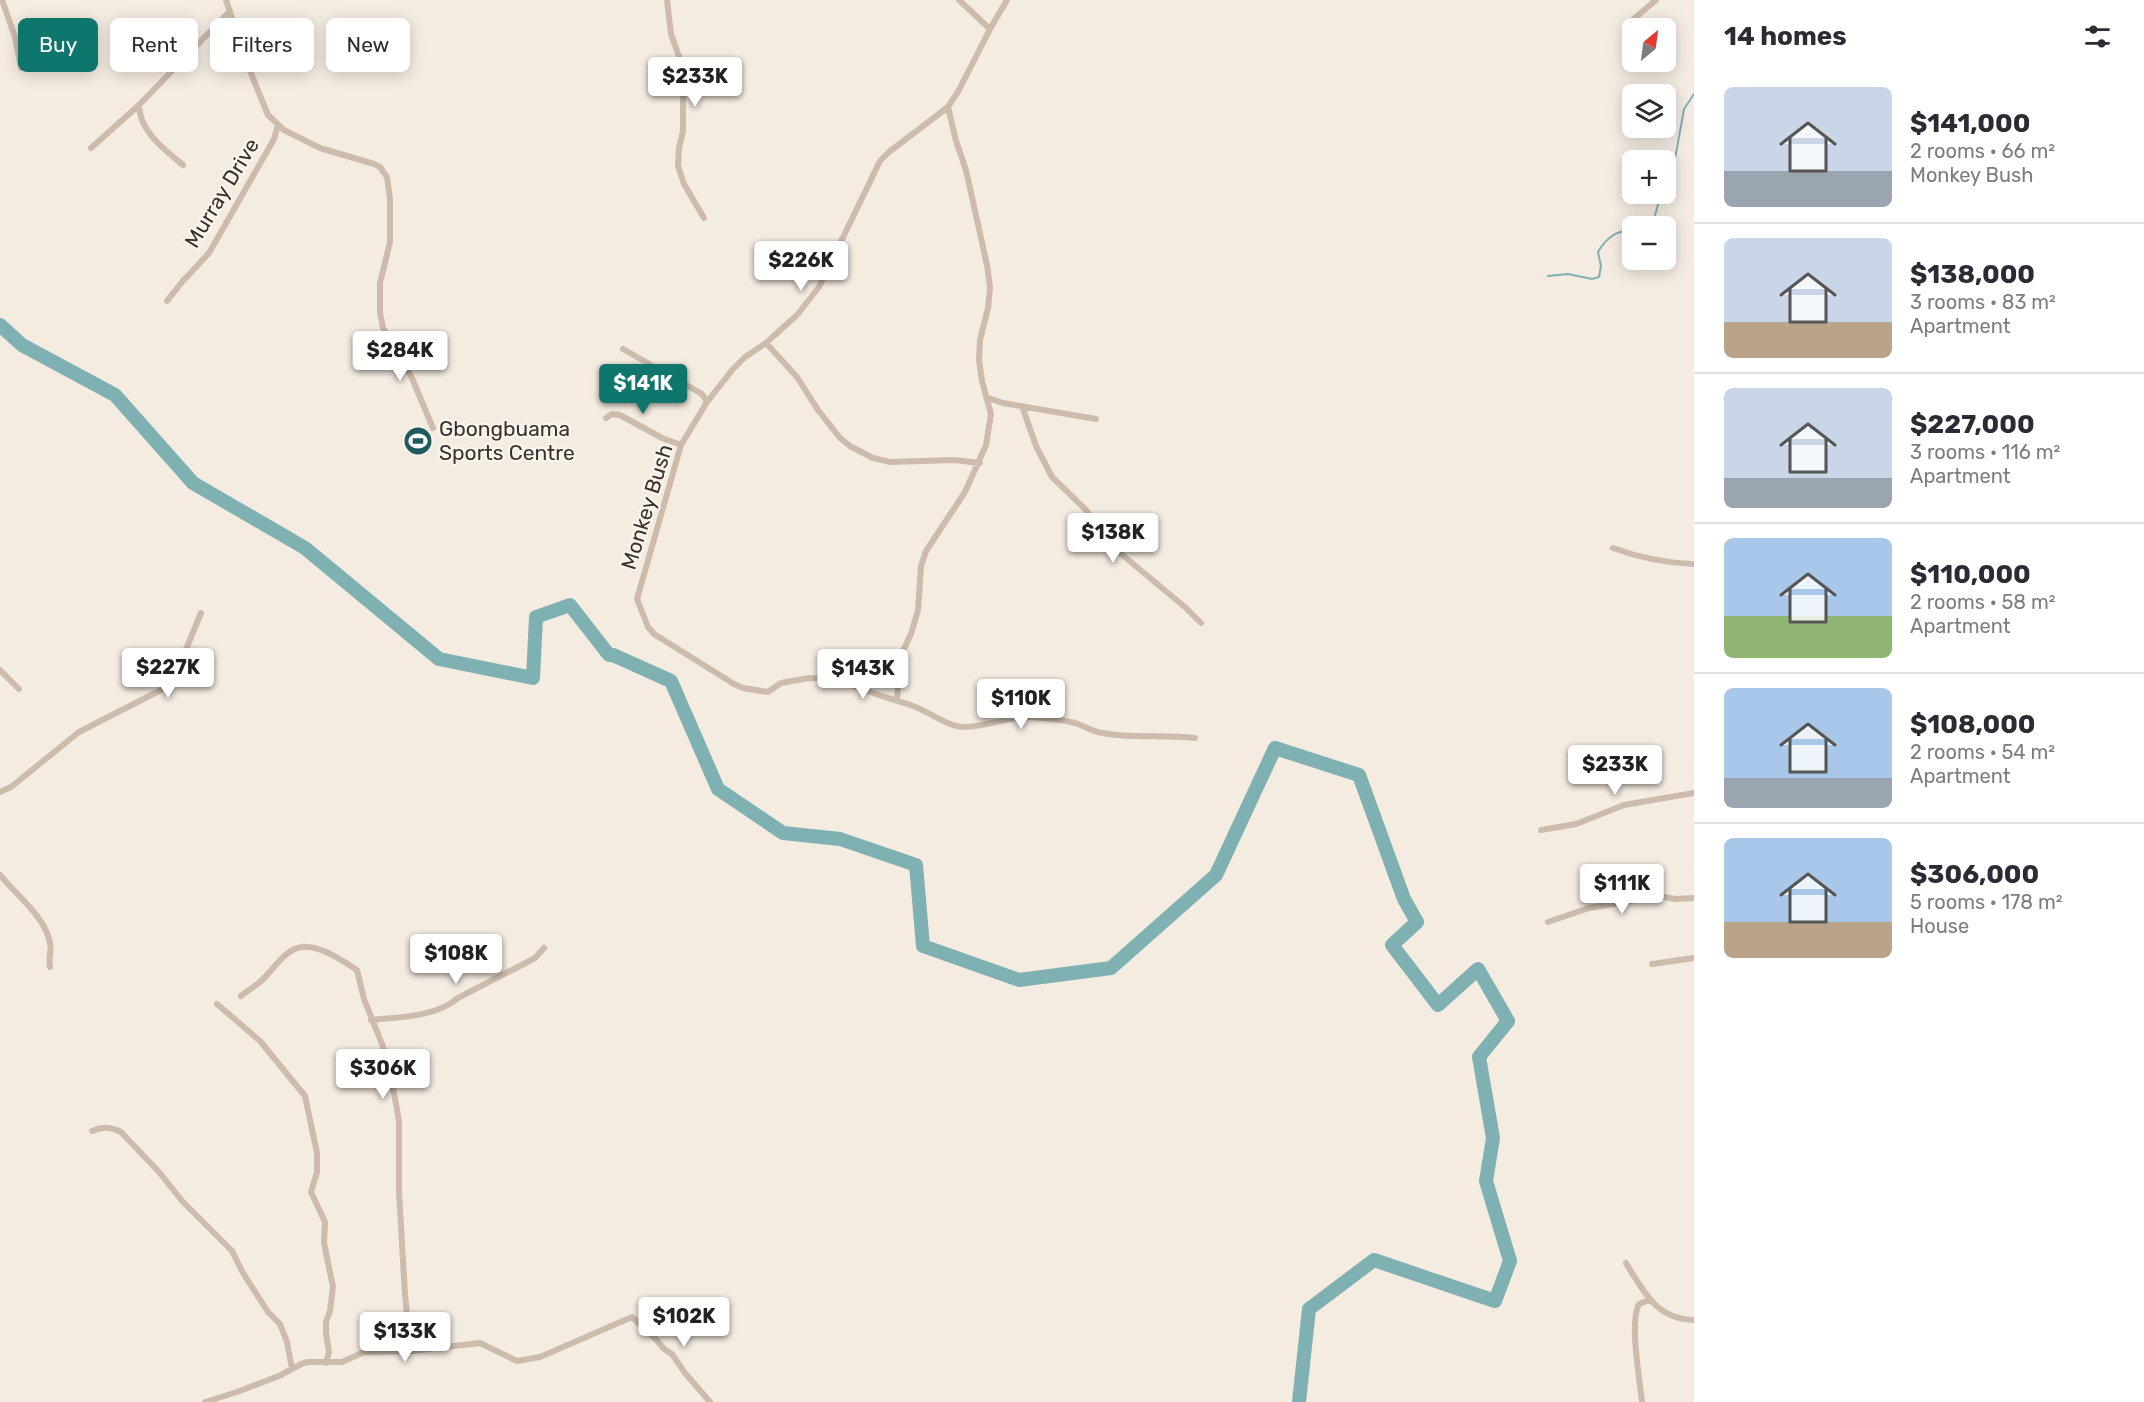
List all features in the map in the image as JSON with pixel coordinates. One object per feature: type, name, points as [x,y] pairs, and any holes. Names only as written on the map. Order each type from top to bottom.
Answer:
[{"type":"street","points":[[2,0],[18,52]]},
{"type":"street","points":[[226,0],[268,115],[278,125],[320,148],[380,167],[387,177],[390,199],[390,242],[380,283],[380,312],[383,328],[411,376],[434,428]]},
{"type":"street","points":[[667,0],[671,34],[682,65],[683,131],[677,158],[678,166],[684,184],[704,218]]},
{"type":"street","points":[[959,0],[990,28]]},
{"type":"street","name":"Monkey Bush","points":[[862,688],[819,677],[781,683],[768,692],[743,688],[654,634],[648,627],[637,599],[681,445],[707,402],[745,357],[766,343],[797,315],[819,287],[880,162],[889,152],[948,107],[1007,0]]},
{"type":"street","points":[[1635,18],[1656,0]]},
{"type":"street","points":[[91,148],[139,105],[229,12]]},
{"type":"street","points":[[139,105],[141,120],[158,145],[183,165]]},
{"type":"street","points":[[862,688],[886,679],[895,668],[911,634],[918,610],[921,566],[926,551],[965,492],[980,463],[990,430],[991,414],[979,360],[980,340],[988,308],[990,287],[966,170],[948,107]]},
{"type":"street","name":"Murray Drive","points":[[167,301],[209,253],[274,139],[278,125]]},
{"type":"street","points":[[766,343],[797,377],[840,438],[850,446],[873,458],[890,462],[954,460],[980,463]]},
{"type":"street","points":[[623,350],[702,394],[707,402]]},
{"type":"street","points":[[988,398],[1096,419]]},
{"type":"street","points":[[1022,406],[1036,446],[1052,477],[1086,510],[1114,548],[1201,623]]},
{"type":"street","points":[[606,418],[612,414],[620,416],[662,438],[681,445]]},
{"type":"street","points":[[1614,548],[1633,556],[1657,561],[1694,564]]},
{"type":"street","points":[[0,792],[11,787],[79,732],[160,690],[176,674],[201,613]]},
{"type":"street","points":[[895,668],[898,684],[897,701]]},
{"type":"street","points":[[0,670],[19,689]]},
{"type":"street","points":[[862,688],[963,727],[1026,717],[1061,720],[1102,733],[1173,735],[1195,738]]},
{"type":"street","points":[[1541,830],[1576,824],[1624,805],[1694,793]]},
{"type":"street","points":[[0,875],[41,921],[51,945],[48,960],[50,967]]},
{"type":"street","points":[[1548,922],[1589,908],[1659,896],[1675,899],[1694,898]]},
{"type":"street","points":[[241,996],[259,983],[285,955],[294,949],[310,947],[357,970],[371,1020],[388,1059],[399,1121],[399,1191],[410,1342],[407,1351]]},
{"type":"street","points":[[371,1020],[430,1012],[450,1005],[458,998],[536,958],[544,948]]},
{"type":"street","points":[[1652,964],[1694,958]]},
{"type":"street","points":[[217,1004],[260,1041],[305,1096],[317,1153],[317,1172],[311,1192],[325,1222],[324,1243],[333,1287],[326,1322],[329,1352],[326,1363]]},
{"type":"street","points":[[92,1131],[102,1127],[114,1128],[121,1132],[159,1172],[183,1202],[232,1251],[268,1312],[280,1324],[287,1342],[292,1369]]},
{"type":"street","points":[[1626,1263],[1649,1300],[1679,1320],[1694,1320]]},
{"type":"street","points":[[1642,1402],[1636,1312],[1639,1304],[1649,1300]]},
{"type":"street","points":[[205,1402],[237,1392],[309,1362],[342,1362],[364,1352],[407,1351],[480,1343],[510,1359],[526,1360],[540,1357],[632,1317],[656,1338],[664,1349],[677,1358],[685,1373],[710,1402]]},
{"type":"waterway","points":[[1676,153],[1684,109],[1694,94]]},
{"type":"waterway","points":[[1655,216],[1658,204]]},
{"type":"waterway","points":[[1548,276],[1568,274],[1592,279],[1599,277],[1601,266],[1598,252],[1608,239],[1622,232]]},
{"type":"waterway","points":[[0,325],[22,345],[115,395],[193,483],[305,548],[439,659],[533,678],[536,617],[570,605],[609,655],[671,681],[718,789],[783,833],[840,839],[916,865],[923,946],[1019,980],[1111,968],[1216,875],[1275,748],[1359,775],[1404,899],[1417,922],[1392,945],[1438,1005],[1478,969],[1508,1021],[1479,1057],[1493,1138],[1486,1181],[1510,1261],[1495,1301],[1374,1260],[1309,1309],[1299,1402]]},
{"type":"place","name":"Gbongbuama Sports Centre","points":[[418,441]]}]
